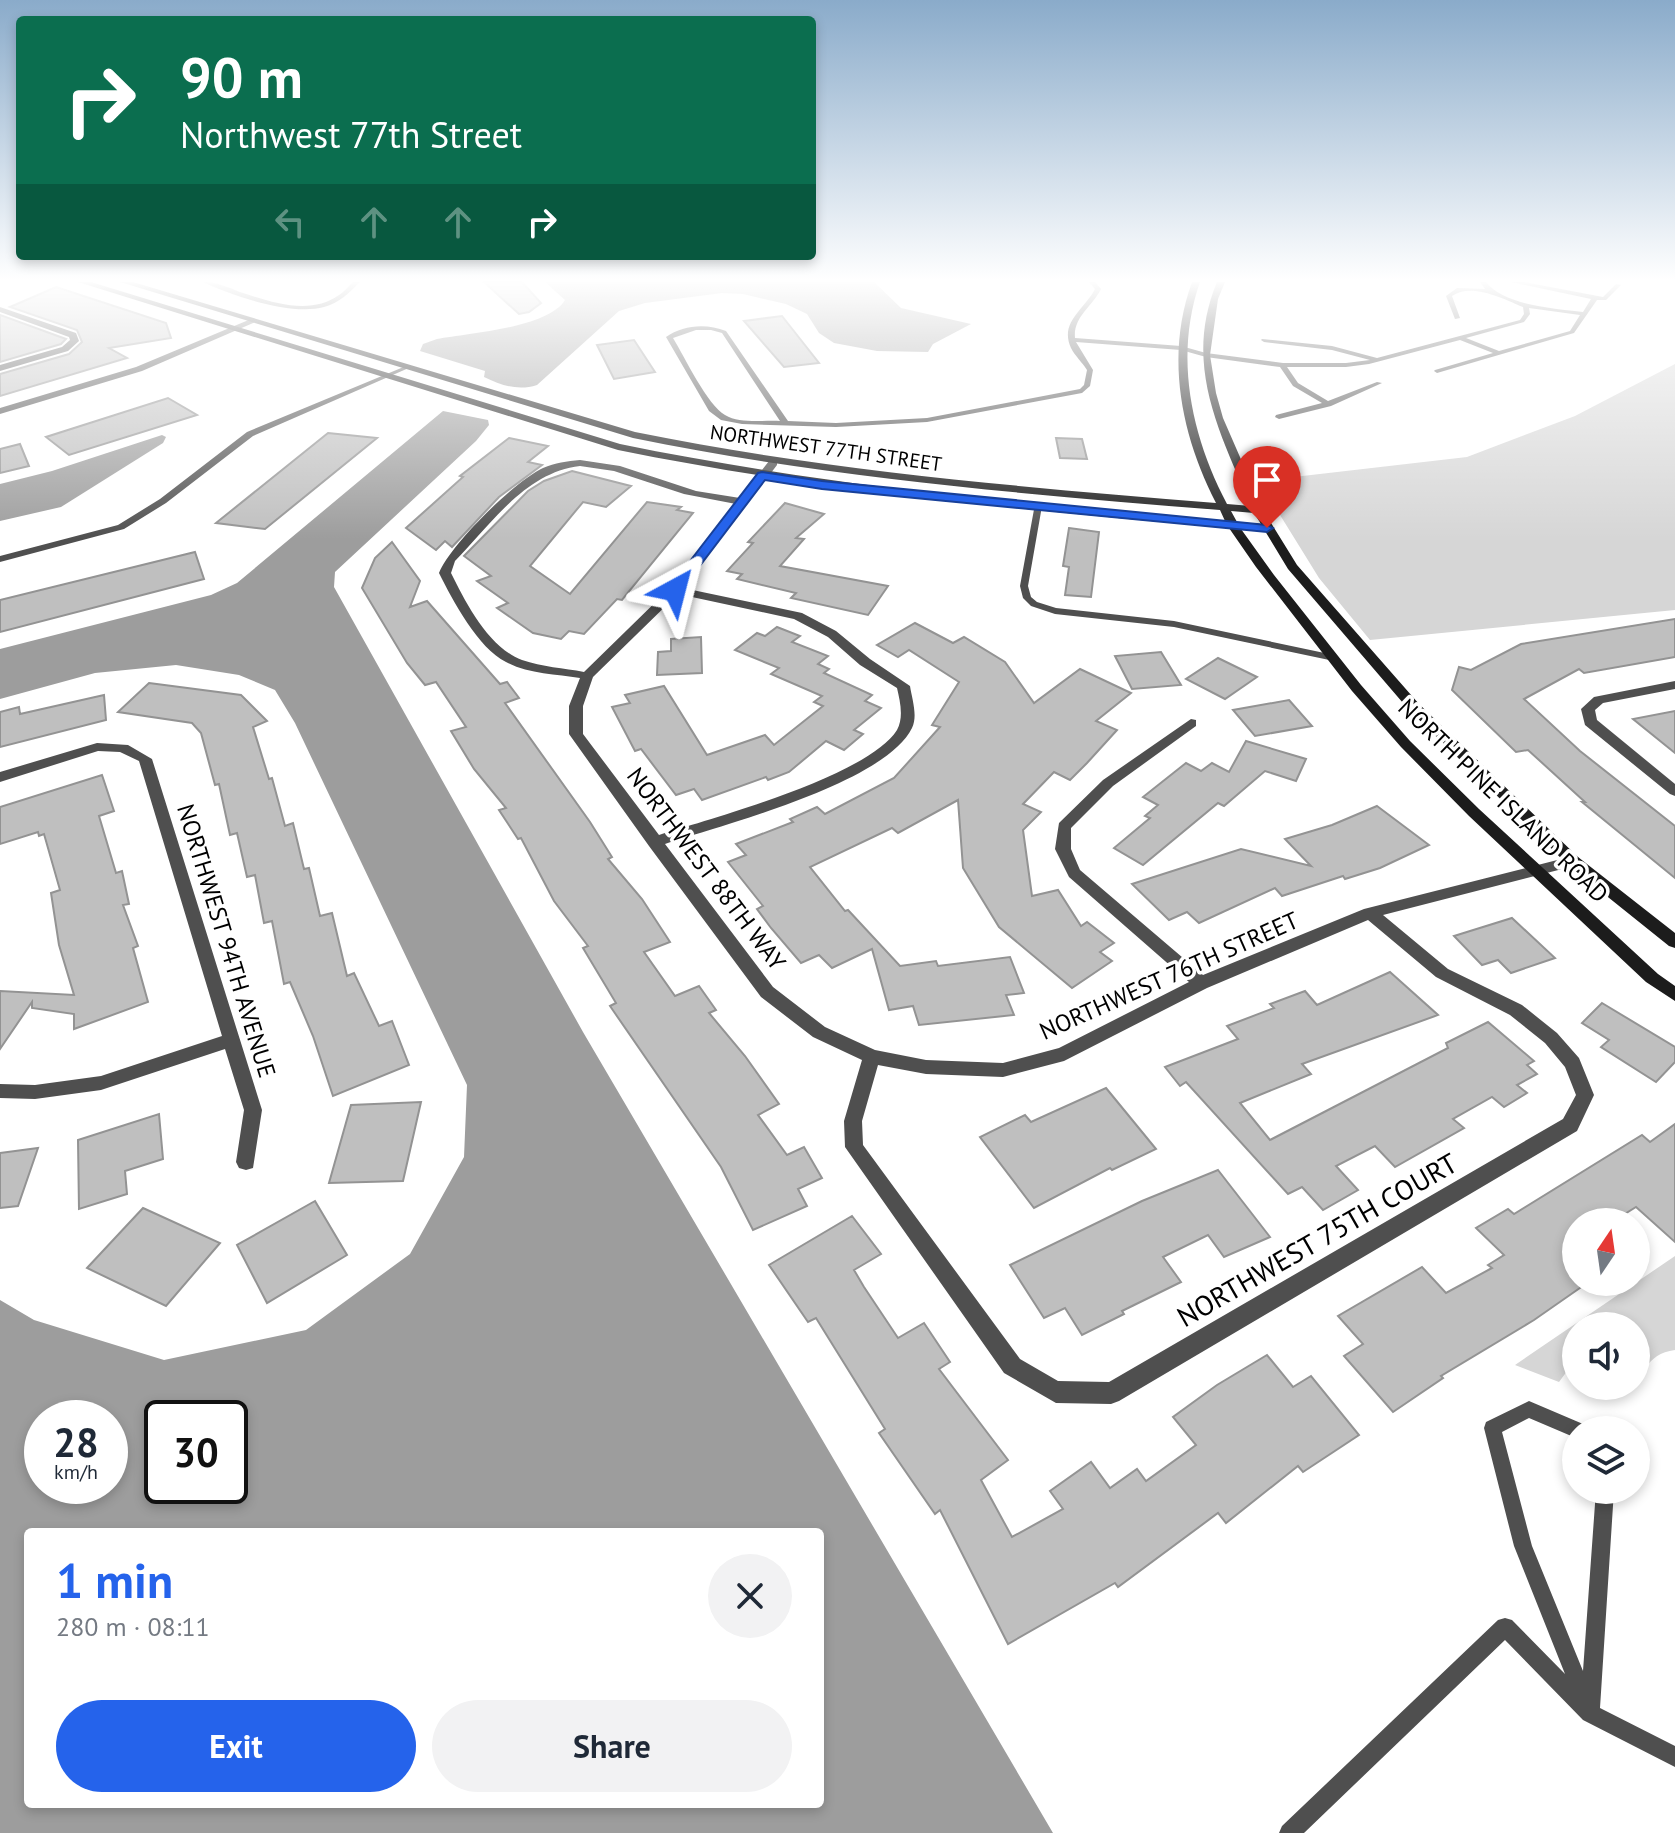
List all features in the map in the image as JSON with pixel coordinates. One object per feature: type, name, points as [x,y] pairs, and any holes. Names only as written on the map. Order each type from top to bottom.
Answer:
[{"type":"street","points":[[0,411],[143,368]]},
{"type":"street","name":"NORTHWEST 77TH STREET","points":[[358,368],[618,447],[768,470],[1258,510]]},
{"type":"street","name":"NORTHWEST 77TH STREET","points":[[410,368],[633,435],[822,485],[1267,528]]},
{"type":"street","name":"NORTH PINE ISLAND ROAD","points":[[1182,368],[1184,392],[1194,429],[1223,507],[1264,570],[1374,708],[1460,798],[1652,978],[1675,995]]},
{"type":"street","name":"NORTH PINE ISLAND ROAD","points":[[1208,368],[1218,418],[1258,510],[1292,567],[1414,707],[1573,861],[1675,942]]},
{"type":"street","points":[[743,502],[687,492],[590,463],[565,463],[528,482],[450,560],[445,573],[497,651],[512,661],[587,676],[675,590],[768,470]]},
{"type":"street","points":[[1036,491],[1038,506]]},
{"type":"street","points":[[654,842],[843,777],[877,758],[905,731],[908,708],[903,686],[865,662],[832,634],[798,616],[675,590]]},
{"type":"street","name":"NORTHWEST 88TH WAY","points":[[587,676],[576,706],[576,734],[654,842],[767,992],[819,1032],[872,1057]]},
{"type":"street","points":[[1675,685],[1599,700],[1588,709],[1590,722],[1675,791]]},
{"type":"street","points":[[1191,723],[1108,783],[1064,827],[1063,849],[1074,873],[1201,983]]},
{"type":"street","name":"NORTHWEST 94TH AVENUE","points":[[0,777],[97,747],[123,748],[145,759],[253,1110],[246,1162]]},
{"type":"street","name":"NORTHWEST 76TH STREET","points":[[872,1057],[926,1067],[1003,1070],[1064,1054],[1201,983],[1370,913],[1573,861]]},
{"type":"street","name":"NORTHWEST 75TH COURT","points":[[872,1057],[853,1121],[854,1147],[1012,1366],[1056,1392],[1111,1393],[1570,1125],[1585,1095],[1573,1063],[1551,1038],[1516,1010],[1442,973],[1370,913]]},
{"type":"street","points":[[0,1091],[35,1092],[101,1083],[232,1040]]},
{"type":"lane","points":[[0,559],[121,527],[163,501],[250,434],[407,368]]},
{"type":"lane","points":[[687,368],[712,409],[724,418],[762,425],[927,420],[1082,391],[1087,386],[1088,368]]},
{"type":"lane","points":[[748,368],[786,424]]},
{"type":"lane","points":[[1284,368],[1288,378],[1298,388],[1328,404]]},
{"type":"lane","points":[[1437,371],[1449,368]]},
{"type":"lane","points":[[1279,417],[1328,404],[1379,383]]},
{"type":"lane","points":[[1038,506],[1024,586],[1027,598],[1034,604],[1065,613],[1174,624],[1334,658]]},
{"type":"lane","points":[[1562,1423],[1529,1409],[1492,1428],[1523,1546],[1590,1713]]},
{"type":"lane","points":[[1590,1713],[1604,1504]]},
{"type":"lane","points":[[1289,1833],[1505,1627],[1590,1713],[1675,1757]]},
{"type":"shaded area","points":[[474,368],[556,368],[537,385],[530,387],[504,385],[484,377],[485,371]]},
{"type":"shaded area","points":[[1668,368],[1675,368],[1675,610],[1370,640],[1319,578],[1259,481],[1467,457],[1575,416]]},
{"type":"shaded area","points":[[443,411],[488,420],[489,425],[476,441],[335,572],[334,587],[583,1032],[1053,1833],[0,1833],[0,1300],[34,1320],[164,1360],[306,1330],[410,1254],[464,1157],[467,1085],[295,723],[275,690],[239,675],[176,665],[95,673],[0,699],[0,649],[211,595],[237,583]]},
{"type":"shaded area","points":[[162,435],[166,437],[163,443],[61,507],[0,521],[0,484],[52,471]]},
{"type":"shaded area","points":[[1675,1256],[1675,1350],[1665,1352],[1650,1362],[1650,1312],[1593,1312],[1616,1296],[1650,1296],[1650,1273]]},
{"type":"shaded area","points":[[1562,1333],[1562,1378],[1559,1382],[1515,1365]]},
{"type":"building","points":[[22,368],[95,368],[0,396],[0,374]]},
{"type":"building","points":[[608,368],[652,368],[655,372],[614,379]]},
{"type":"building","points":[[168,398],[197,415],[69,455],[46,437]]},
{"type":"building","points":[[328,433],[377,438],[265,529],[216,523]]},
{"type":"building","points":[[509,438],[548,446],[528,462],[542,465],[499,497],[452,547],[445,541],[436,550],[406,528],[463,477],[460,476]]},
{"type":"building","points":[[1056,438],[1082,439],[1087,459],[1060,458]]},
{"type":"building","points":[[20,444],[29,466],[0,473],[0,449]]},
{"type":"building","points":[[572,471],[631,486],[606,507],[583,502],[530,566],[570,594],[647,502],[681,507],[677,510],[693,513],[622,600],[617,599],[584,634],[569,631],[561,639],[533,633],[497,608],[508,603],[477,581],[491,576],[464,556],[528,491],[544,481]]},
{"type":"building","points":[[785,503],[824,514],[796,538],[804,539],[780,566],[888,586],[868,615],[791,598],[796,593],[737,579],[742,574],[727,571],[753,543],[748,542]]},
{"type":"building","points":[[1069,528],[1099,532],[1091,597],[1065,595],[1069,567],[1063,566]]},
{"type":"building","points":[[392,542],[420,581],[410,607],[427,601],[500,684],[507,682],[519,698],[505,703],[590,822],[612,857],[608,859],[642,899],[670,942],[644,952],[675,996],[699,986],[716,1010],[709,1013],[779,1104],[758,1115],[787,1155],[804,1147],[822,1178],[798,1189],[807,1206],[753,1230],[721,1167],[610,1006],[616,1003],[583,948],[588,946],[554,901],[521,838],[518,839],[499,810],[506,808],[474,769],[451,731],[466,727],[436,682],[425,685],[407,663],[362,588],[375,558]]},
{"type":"building","points":[[195,552],[204,579],[0,632],[0,600]]},
{"type":"building","points":[[1675,619],[1675,657],[1584,673],[1579,669],[1524,699],[1580,751],[1675,826],[1675,878],[1582,802],[1585,802],[1528,750],[1516,752],[1452,690],[1459,667],[1471,670],[1521,644]]},
{"type":"building","points":[[915,623],[953,643],[964,637],[1005,662],[1034,703],[1080,669],[1131,693],[1096,721],[1117,730],[1087,763],[1070,780],[1054,772],[1023,804],[1041,812],[1023,830],[1032,896],[1058,890],[1081,926],[1087,922],[1114,943],[1100,952],[1112,961],[1072,988],[999,927],[963,868],[958,800],[898,833],[892,828],[810,867],[845,911],[848,910],[900,966],[936,961],[938,966],[1010,957],[1024,993],[1006,995],[1014,1015],[919,1025],[913,1006],[889,1010],[872,949],[832,968],[819,955],[801,963],[757,909],[763,906],[728,862],[746,855],[736,844],[793,822],[790,819],[817,807],[825,814],[894,778],[940,727],[932,725],[959,682],[909,650],[898,657],[877,645]]},
{"type":"building","points":[[777,627],[800,636],[792,642],[828,656],[818,664],[829,669],[824,673],[872,695],[865,701],[881,708],[854,730],[863,734],[844,750],[826,741],[789,772],[768,780],[766,777],[702,800],[694,789],[676,795],[641,749],[635,751],[612,707],[630,703],[625,695],[664,686],[707,755],[765,735],[774,745],[823,706],[814,702],[822,696],[771,674],[779,668],[735,650],[757,633],[765,636]]},
{"type":"building","points":[[701,637],[702,673],[657,675],[658,652],[671,651],[671,639]]},
{"type":"building","points":[[1161,652],[1181,685],[1132,689],[1115,656]]},
{"type":"building","points":[[1218,658],[1257,677],[1225,699],[1186,679]]},
{"type":"building","points":[[149,683],[241,695],[267,721],[253,727],[285,826],[293,823],[304,869],[309,868],[320,916],[332,913],[347,976],[354,973],[379,1026],[392,1021],[409,1065],[333,1096],[313,1036],[290,982],[284,984],[272,921],[264,923],[255,875],[247,877],[237,833],[230,835],[219,784],[215,785],[201,733],[192,723],[118,712]]},
{"type":"building","points":[[104,695],[106,720],[0,747],[0,712],[19,707],[20,714]]},
{"type":"building","points":[[1289,700],[1312,726],[1255,736],[1233,710]]},
{"type":"building","points":[[1675,711],[1675,753],[1633,719]]},
{"type":"building","points":[[1246,741],[1306,759],[1296,781],[1265,771],[1224,806],[1218,803],[1143,865],[1114,848],[1150,818],[1145,816],[1158,805],[1143,797],[1186,763],[1201,771],[1212,763],[1229,772]]},
{"type":"building","points":[[102,775],[114,811],[99,816],[116,873],[122,871],[129,904],[123,905],[138,946],[133,948],[148,1002],[74,1029],[74,1014],[32,1008],[32,1002],[0,1049],[0,991],[74,995],[59,945],[51,893],[60,890],[44,834],[39,836],[38,832],[0,844],[0,807]]},
{"type":"building","points":[[1377,806],[1429,845],[1380,868],[1345,879],[1343,876],[1282,896],[1275,888],[1199,923],[1187,912],[1169,920],[1132,884],[1241,849],[1311,866],[1285,839],[1332,825]]},
{"type":"building","points":[[1512,918],[1555,958],[1511,973],[1498,960],[1482,965],[1454,936]]},
{"type":"building","points":[[1390,972],[1438,1015],[1302,1064],[1311,1074],[1240,1103],[1270,1140],[1448,1048],[1446,1043],[1488,1022],[1534,1061],[1527,1065],[1537,1074],[1517,1085],[1527,1093],[1504,1107],[1492,1097],[1453,1119],[1464,1128],[1395,1167],[1375,1146],[1336,1166],[1358,1190],[1323,1210],[1302,1187],[1288,1194],[1186,1082],[1180,1086],[1165,1067],[1238,1039],[1227,1026],[1274,1008],[1270,1004],[1305,991],[1317,1005]]},
{"type":"building","points":[[1602,1003],[1675,1047],[1675,1062],[1656,1082],[1601,1047],[1609,1040],[1582,1023]]},
{"type":"building","points":[[1106,1088],[1156,1149],[1112,1170],[1110,1168],[1034,1208],[980,1137],[1025,1115],[1031,1122]]},
{"type":"building","points":[[421,1102],[403,1181],[329,1183],[351,1105]]},
{"type":"building","points":[[159,1114],[163,1159],[125,1171],[127,1194],[79,1209],[78,1140]]},
{"type":"building","points":[[1675,1124],[1675,1242],[1650,1220],[1650,1208],[1562,1208],[1562,1296],[1568,1296],[1534,1320],[1441,1376],[1443,1378],[1393,1412],[1344,1356],[1363,1344],[1338,1316],[1422,1267],[1446,1293],[1492,1268],[1488,1265],[1504,1255],[1476,1228],[1508,1209],[1514,1214],[1642,1135],[1650,1142]]},
{"type":"building","points":[[38,1148],[18,1206],[0,1208],[0,1153]]},
{"type":"building","points":[[1218,1170],[1270,1237],[1224,1257],[1208,1235],[1163,1257],[1181,1282],[1082,1335],[1065,1308],[1044,1318],[1010,1265],[1142,1201]]},
{"type":"building","points":[[315,1201],[347,1255],[267,1303],[237,1245]]},
{"type":"building","points":[[143,1208],[220,1243],[166,1306],[87,1268]]},
{"type":"building","points":[[852,1216],[881,1254],[854,1270],[864,1287],[898,1338],[924,1323],[950,1362],[939,1369],[1008,1460],[981,1480],[1012,1537],[1063,1509],[1050,1491],[1091,1462],[1110,1488],[1137,1469],[1146,1481],[1196,1445],[1173,1417],[1217,1385],[1267,1355],[1293,1387],[1311,1376],[1359,1435],[1303,1472],[1298,1466],[1226,1523],[1218,1513],[1118,1587],[1115,1583],[1008,1644],[940,1510],[935,1514],[879,1433],[885,1429],[816,1318],[808,1322],[769,1265]]},
{"type":"route","points":[[675,590],[762,476],[822,485],[1267,528]]}]
